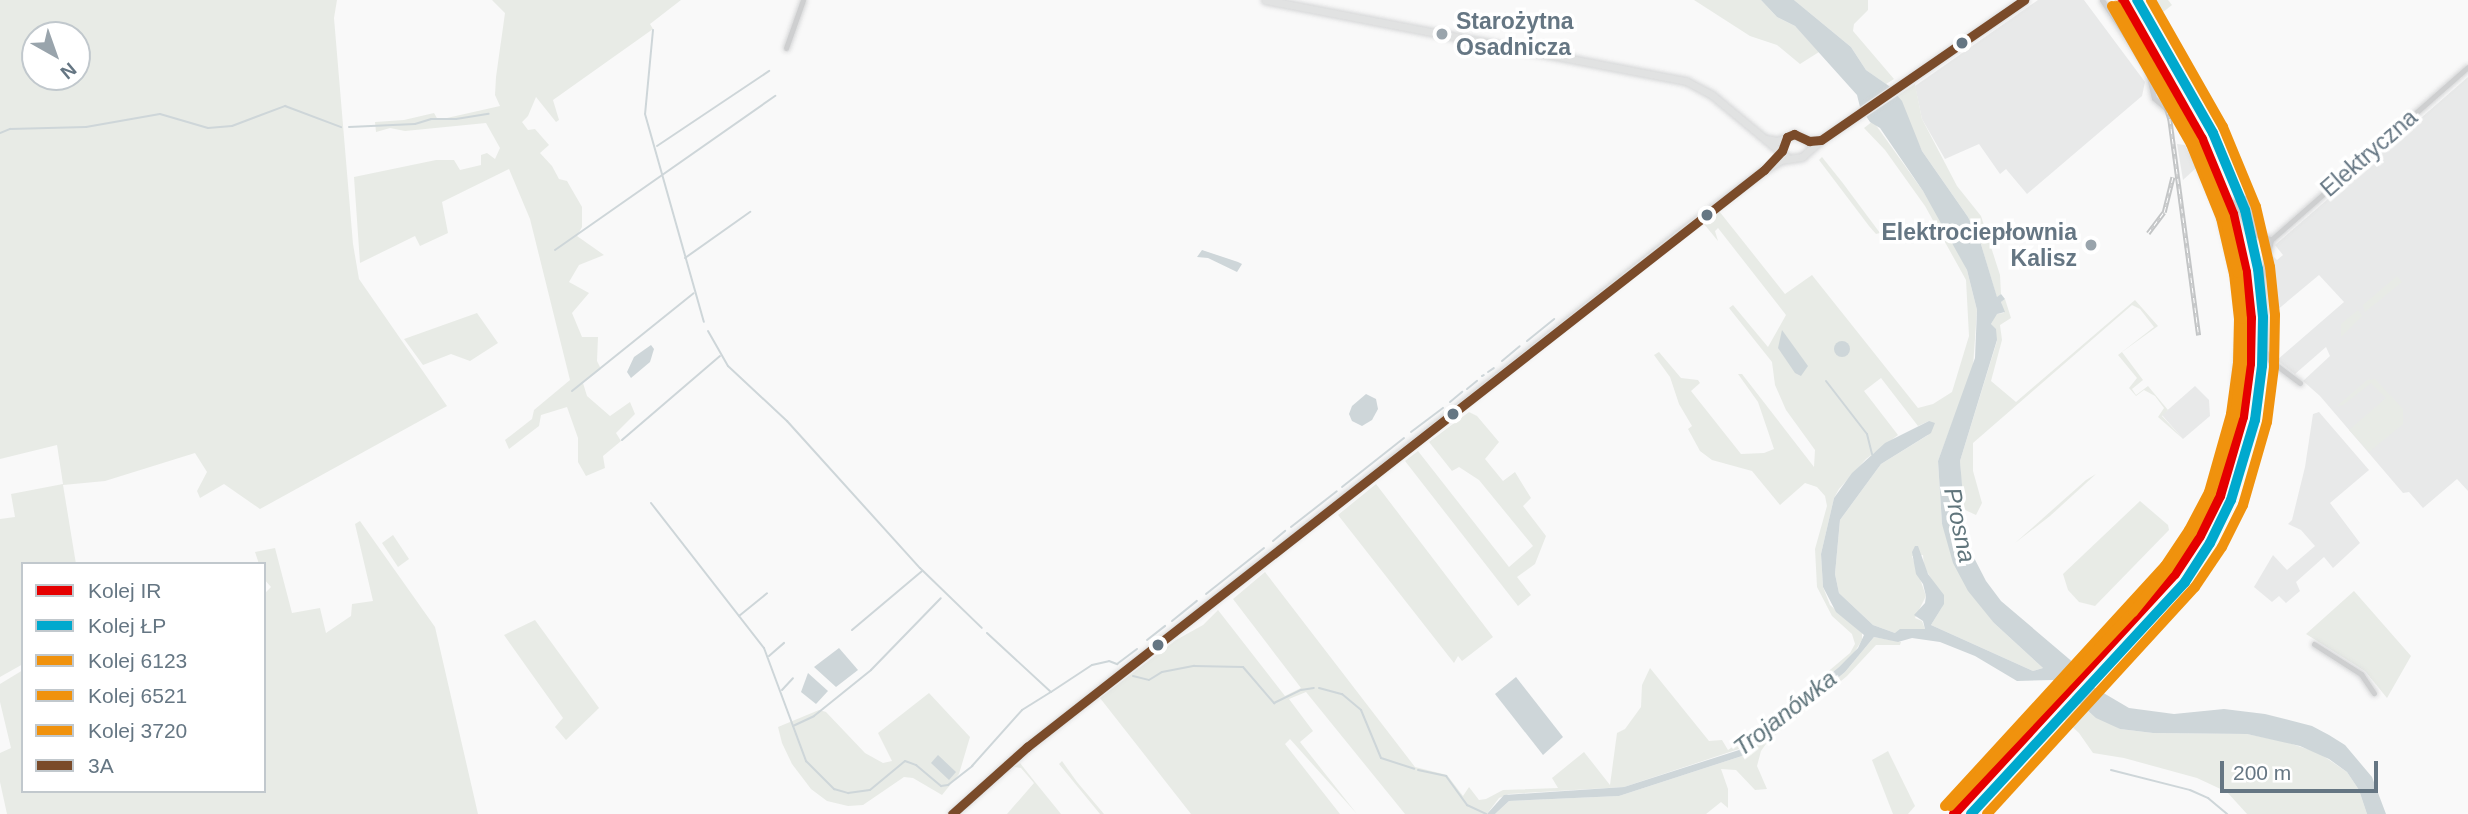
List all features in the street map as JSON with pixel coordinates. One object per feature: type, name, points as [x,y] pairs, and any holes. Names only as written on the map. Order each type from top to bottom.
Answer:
[{"type":"street","points":[[786,48],[803,0]]},
{"type":"street","points":[[1265,0],[1686,81],[1712,95],[1788,158]]},
{"type":"street","points":[[1767,166],[1788,158],[1799,159],[1821,140],[2024,0]]},
{"type":"street","points":[[2102,0],[2147,68],[2154,98],[2185,125],[2194,154],[2214,199],[2225,231],[2239,301],[2241,328],[2235,384]]},
{"type":"street","name":"Elektryczna","points":[[2271,240],[2468,66]]},
{"type":"street","points":[[1765,140],[1784,139],[1794,134],[1804,139],[1821,140]]},
{"type":"street","points":[[952,814],[1027,747],[1767,166],[1782,151],[1784,139]]},
{"type":"street","points":[[1804,139],[1806,151]]},
{"type":"street","points":[[1765,140],[1772,154],[1767,166]]},
{"type":"street","points":[[2247,197],[2256,235]]},
{"type":"street","points":[[2214,199],[2236,203],[2249,230],[2271,240],[2262,279],[2266,354],[2300,383]]},
{"type":"street","points":[[2314,644],[2361,674],[2374,693]]},
{"type":"shaded area","points":[[0,0],[337,0],[334,18],[353,244],[359,279],[447,406],[260,509],[224,484],[200,498],[197,491],[207,472],[195,453],[105,481],[63,485],[76,562],[21,562],[21,665],[0,677],[0,519],[15,517],[11,494],[63,484],[57,445],[0,459]]},
{"type":"shaded area","points":[[492,0],[681,0],[650,24],[653,29],[553,100],[559,120],[556,122],[536,97],[528,116],[522,122],[528,130],[535,129],[549,145],[540,153],[559,179],[567,181],[582,207],[582,227],[577,236],[604,255],[579,265],[569,282],[589,293],[572,313],[582,337],[598,337],[597,361],[601,369],[583,383],[587,396],[610,416],[630,402],[635,414],[616,433],[621,441],[603,456],[605,468],[586,476],[578,462],[578,438],[567,407],[541,415],[539,426],[509,449],[505,440],[532,419],[534,410],[570,380],[530,219],[509,169],[442,202],[448,233],[420,246],[415,236],[360,263],[354,177],[436,160],[454,160],[460,170],[481,165],[481,155],[487,153],[495,159],[500,148],[486,123],[405,131],[390,128],[376,132],[375,122],[404,120],[434,113],[438,120],[500,106],[495,95],[505,13]]},
{"type":"shaded area","points":[[1694,0],[1761,0],[1777,17],[1795,26],[1819,52],[1800,64],[1777,45],[1750,36]]},
{"type":"shaded area","points":[[1794,0],[1868,0],[1868,10],[1854,24],[1853,31],[1894,79],[1886,84],[1866,70],[1851,47]]},
{"type":"shaded area","points":[[2038,0],[2084,0],[2145,82],[2142,96],[2027,194],[2006,169],[2000,174],[1979,144],[1945,159],[1922,119],[1915,86]]},
{"type":"shaded area","points":[[2150,0],[2168,0],[2172,5],[2158,16]]},
{"type":"shaded area","points":[[2468,77],[2468,491],[2457,479],[2423,508],[2409,492],[2403,493],[2320,396],[2303,381],[2330,356],[2326,347],[2295,374],[2277,360],[2344,302],[2319,275],[2270,316],[2273,256],[2277,260],[2283,255],[2275,245]]},
{"type":"shaded area","points":[[1915,84],[1922,119],[1957,186],[1981,216],[2000,275],[2001,294],[1997,298],[1980,241],[1968,217],[1922,151],[1897,96]]},
{"type":"shaded area","points":[[1873,121],[1923,191],[1950,235],[1967,270],[1977,310],[1973,367],[1938,461],[1942,524],[1994,623],[2043,668],[2033,671],[1931,625],[1942,607],[1939,591],[1924,567],[1923,555],[1912,556],[1926,596],[1915,618],[1922,621],[1925,629],[1895,633],[1873,625],[1839,593],[1835,574],[1840,520],[1881,464],[1928,435],[1929,421],[1918,426],[1881,378],[1864,391],[1898,435],[1866,459],[1839,489],[1834,498],[1821,554],[1823,587],[1830,605],[1862,633],[1862,640],[1854,653],[1839,667],[1745,747],[1624,787],[1509,794],[1499,798],[1487,814],[1405,814],[1306,692],[1289,699],[1313,731],[1300,742],[1357,814],[1290,739],[1285,744],[1340,814],[1191,814],[1100,698],[1176,640],[1203,625],[1218,610],[1285,696],[1301,688],[1233,599],[1265,572],[1415,767],[1447,775],[1463,796],[1469,787],[1479,800],[1503,790],[1558,788],[1552,778],[1584,752],[1610,785],[1617,733],[1625,729],[1641,707],[1642,685],[1650,668],[1709,741],[1722,740],[1728,750],[1766,724],[1850,653],[1855,644],[1852,634],[1832,616],[1817,587],[1815,549],[1827,506],[1825,496],[1817,487],[1805,483],[1780,505],[1752,471],[1712,460],[1700,451],[1688,429],[1692,426],[1679,404],[1670,377],[1654,355],[1659,352],[1681,378],[1698,380],[1700,383],[1691,391],[1741,454],[1764,453],[1774,449],[1758,402],[1738,374],[1742,374],[1814,467],[1815,450],[1786,410],[1775,385],[1772,362],[1729,308],[1733,305],[1768,347],[1786,315],[1718,228],[1715,231],[1718,241],[1704,224],[1719,211],[1785,294],[1812,275],[1918,408],[1933,404],[1952,392],[1969,336],[1966,280],[1925,206],[1885,150],[1864,128]]},
{"type":"shaded area","points":[[2177,144],[2185,145],[2196,168],[2183,180]]},
{"type":"shaded area","points":[[1822,157],[1880,233],[1876,234],[1869,226],[1819,160]]},
{"type":"shaded area","points":[[2397,276],[2402,282],[2365,312],[2363,305]]},
{"type":"shaded area","points":[[2005,299],[2011,318],[2000,325],[2002,340],[1991,381],[2016,402],[2135,300],[2158,326],[2122,352],[2143,380],[2132,389],[2136,395],[2148,386],[2168,410],[2162,416],[2183,439],[2158,417],[2164,408],[2155,396],[2144,390],[2136,396],[2129,388],[2137,378],[2118,355],[2154,327],[2140,309],[2132,305],[1973,443],[1973,471],[1982,503],[1976,515],[1963,509],[1960,461],[1997,341],[1991,324],[1996,314],[2004,313],[2001,302]]},
{"type":"shaded area","points":[[2358,310],[2362,316],[2341,337],[2341,324]]},
{"type":"shaded area","points":[[477,313],[498,343],[470,361],[451,354],[423,365],[404,339]]},
{"type":"shaded area","points":[[2375,379],[2403,409],[2403,424],[2369,452],[2349,430],[2386,398],[2371,383],[2343,405],[2337,406],[2367,380]]},
{"type":"shaded area","points":[[2195,386],[2209,400],[2210,416],[2183,439],[2162,415]]},
{"type":"shaded area","points":[[1469,412],[1477,416],[1499,442],[1485,459],[1503,481],[1515,472],[1531,498],[1523,506],[1546,536],[1535,564],[1517,577],[1531,595],[1518,606],[1405,461],[1418,451],[1509,567],[1533,546],[1479,480],[1459,467],[1452,471],[1429,442]]},
{"type":"shaded area","points":[[2319,412],[2369,470],[2330,503],[2360,543],[2333,568],[2324,557],[2296,582],[2300,591],[2286,603],[2279,596],[2272,602],[2254,587],[2273,555],[2287,570],[2315,546],[2301,530],[2288,524],[2292,520],[2305,467],[2313,414]]},
{"type":"shaded area","points":[[2096,474],[2050,516],[2015,543],[2086,480]]},
{"type":"shaded area","points":[[1376,484],[1493,637],[1462,661],[1458,656],[1454,663],[1338,515]]},
{"type":"shaded area","points":[[2140,501],[2168,525],[2169,530],[2095,606],[2079,602],[2068,590],[2063,574]]},
{"type":"shaded area","points":[[360,521],[435,627],[478,814],[7,814],[0,782],[0,753],[11,748],[0,702],[0,684],[21,671],[21,793],[266,793],[266,592],[271,587],[266,581],[266,562],[258,562],[255,552],[275,548],[292,613],[320,608],[326,633],[351,616],[352,604],[373,601],[355,524]]},
{"type":"shaded area","points":[[393,535],[409,559],[398,567],[382,543]]},
{"type":"shaded area","points":[[2354,591],[2411,656],[2387,698],[2365,671],[2306,634]]},
{"type":"shaded area","points":[[535,620],[599,708],[566,740],[555,727],[563,718],[504,635]]},
{"type":"shaded area","points":[[1874,637],[1901,642],[1900,645],[1876,645],[1847,676],[1768,741],[1761,751],[1757,766],[1767,789],[1755,790],[1736,770],[1721,769],[1728,789],[1728,808],[1721,802],[1706,814],[1495,814],[1509,801],[1619,796],[1745,755],[1845,672]]},
{"type":"shaded area","points":[[929,693],[970,737],[959,774],[942,795],[913,778],[904,777],[863,805],[848,806],[827,801],[811,789],[792,764],[782,743],[778,727],[819,710],[826,712],[865,753],[883,763],[892,761],[878,733]]},
{"type":"shaded area","points":[[2074,696],[2090,713],[2120,729],[2153,733],[2247,734],[2286,742],[2319,753],[2347,772],[2359,790],[2367,814],[2247,814],[2227,792],[2197,778],[2124,758],[2093,753],[2079,733],[2057,713]]},
{"type":"shaded area","points":[[1888,751],[1915,806],[1908,814],[1893,814],[1872,760]]},
{"type":"shaded area","points":[[1062,761],[1104,814],[1100,814],[1059,764]]},
{"type":"shaded area","points":[[1020,763],[1061,814],[1007,814],[1034,783],[1021,768],[1014,767]]},
{"type":"water","points":[[1761,0],[1794,0],[1851,47],[1866,70],[1889,86],[1902,101],[1922,151],[1968,217],[1980,241],[1997,297],[2001,294],[2005,299],[2001,302],[2005,312],[1997,314],[1991,324],[1996,329],[1997,340],[1960,461],[1970,550],[1986,581],[2001,601],[2075,664],[2080,675],[2095,688],[2129,708],[2174,714],[2224,709],[2265,714],[2312,726],[2329,735],[2345,745],[2372,777],[2386,814],[2367,814],[2359,790],[2347,772],[2329,759],[2300,746],[2247,734],[2153,733],[2120,729],[2096,718],[2053,680],[2017,681],[1975,656],[1940,642],[1912,638],[1898,642],[1874,637],[1845,672],[1745,755],[1619,796],[1509,801],[1495,814],[1487,814],[1504,795],[1624,787],[1739,750],[1839,667],[1858,648],[1864,635],[1836,612],[1823,587],[1821,554],[1834,498],[1852,473],[1885,443],[1929,421],[1935,423],[1931,433],[1881,464],[1840,520],[1835,574],[1839,593],[1873,625],[1895,633],[1900,629],[1925,629],[1923,621],[1914,615],[1925,603],[1926,596],[1923,584],[1916,574],[1912,552],[1915,546],[1918,546],[1928,574],[1944,595],[1944,604],[1931,625],[2033,671],[2043,668],[1994,623],[1968,591],[1953,563],[1942,524],[1938,461],[1975,358],[1977,310],[1967,270],[1923,191],[1880,128],[1870,122],[1860,107],[1857,95],[1795,26],[1777,17]]},
{"type":"water","points":[[1202,250],[1242,264],[1237,272],[1208,258],[1197,257]]},
{"type":"water","points":[[1782,330],[1808,366],[1801,376],[1795,373],[1778,348]]},
{"type":"water","points":[[1842,341],[1848,343],[1848,355],[1842,357],[1836,355],[1834,349],[1836,343]]},
{"type":"water","points":[[651,345],[654,349],[650,362],[631,378],[627,372],[634,357]]},
{"type":"water","points":[[1366,394],[1376,399],[1378,409],[1372,420],[1362,426],[1352,421],[1349,414],[1352,406]]},
{"type":"water","points":[[839,648],[858,670],[836,687],[814,667]]},
{"type":"water","points":[[808,673],[828,691],[816,704],[801,692]]},
{"type":"water","points":[[1516,677],[1563,737],[1543,755],[1495,694]]},
{"type":"water","points":[[938,755],[956,772],[949,780],[931,763]]},
{"type":"pier","points":[[1892,85],[1900,94],[1863,119],[1857,109]]},
{"type":"pier","points":[[2083,673],[2090,678],[2071,698],[2064,693]]},
{"type":"waterway","points":[[653,30],[645,114],[704,322]]},
{"type":"waterway","points":[[657,146],[769,71]]},
{"type":"waterway","points":[[555,250],[775,96]]},
{"type":"waterway","points":[[0,133],[10,129],[86,127],[160,114],[208,128],[232,126],[285,106],[341,127]]},
{"type":"waterway","points":[[349,127],[415,124],[431,119],[456,119],[489,114]]},
{"type":"waterway","points":[[685,258],[750,212]]},
{"type":"waterway","points":[[572,391],[694,293]]},
{"type":"waterway","points":[[1527,341],[1554,319]]},
{"type":"waterway","points":[[708,331],[728,366],[787,421],[920,568],[982,628]]},
{"type":"waterway","points":[[1502,361],[1520,346]]},
{"type":"waterway","points":[[622,440],[720,356]]},
{"type":"waterway","points":[[1488,372],[1494,368]]},
{"type":"waterway","points":[[1467,389],[1477,381]]},
{"type":"waterway","points":[[1826,381],[1867,434],[1872,454]]},
{"type":"waterway","points":[[1450,402],[1462,392]]},
{"type":"waterway","points":[[1411,432],[1443,408]]},
{"type":"waterway","points":[[1342,487],[1404,438]]},
{"type":"waterway","points":[[1291,527],[1337,491]]},
{"type":"waterway","points":[[651,503],[764,648],[806,761],[834,789],[848,793],[870,790],[905,761],[916,765],[941,786],[948,785],[972,766],[1022,710],[1051,692]]},
{"type":"waterway","points":[[1273,541],[1285,531]]},
{"type":"waterway","points":[[1206,594],[1264,548]]},
{"type":"waterway","points":[[852,630],[922,571]]},
{"type":"waterway","points":[[739,616],[767,593]]},
{"type":"waterway","points":[[793,726],[814,716],[871,670],[941,598]]},
{"type":"waterway","points":[[1172,621],[1197,601]]},
{"type":"waterway","points":[[1147,640],[1165,626]]},
{"type":"waterway","points":[[987,633],[1051,692],[1092,665],[1109,661],[1117,664],[1137,649]]},
{"type":"waterway","points":[[769,656],[784,643]]},
{"type":"waterway","points":[[1133,676],[1149,680],[1162,672],[1194,666],[1243,667],[1274,703],[1301,690],[1314,688]]},
{"type":"waterway","points":[[782,690],[793,678]]},
{"type":"waterway","points":[[1319,688],[1342,694],[1361,710],[1381,758],[1414,769]]},
{"type":"waterway","points":[[1418,770],[1446,776],[1467,805],[1486,814]]},
{"type":"waterway","points":[[2111,770],[2190,790],[2208,798],[2227,814]]},
{"type":"railway","points":[[2119,0],[2139,37]]},
{"type":"railway","points":[[2135,30],[2158,80],[2170,119],[2199,335]]},
{"type":"railway","points":[[2159,70],[2180,100]]},
{"type":"railway","points":[[2148,233],[2164,212],[2173,177]]},
{"type":"rail line","name":"IR","points":[[1954,814],[2175,574],[2200,536],[2220,496],[2243,417],[2250,364],[2251,318],[2246,272],[2233,214],[2202,139],[2123,0]]},
{"type":"rail line","name":"ŁP","points":[[1971,814],[2185,582],[2210,543],[2231,500],[2255,420],[2262,366],[2263,317],[2258,269],[2245,210],[2213,133],[2137,0]]},
{"type":"rail line","name":"6521","points":[[1987,814],[2195,587],[2222,547],[2243,505],[2267,422],[2274,367],[2275,315],[2270,267],[2256,207],[2223,127],[2151,0]]},
{"type":"rail line","name":"6123","points":[[1945,806],[2165,566],[2189,530],[2209,492],[2231,414],[2238,363],[2239,319],[2234,274],[2221,218],[2191,144],[2112,6]]},
{"type":"rail line","name":"3720","points":[[1950,806],[2133,612],[2168,569],[2192,532],[2211,493],[2235,415],[2242,363],[2242,319],[2238,273],[2225,217],[2194,142],[2116,6]]},
{"type":"transit line","name":"3A","points":[[952,814],[1027,747],[1764,170],[1782,151],[1787,137],[1794,134],[1809,141],[1821,140],[2024,0]]},
{"type":"place","name":"Starożytna Osadnicza","points":[[1442,34]]},
{"type":"place","name":"Elektrociepłownia Kalisz","points":[[2091,245]]},
{"type":"water label","name":"Prosna","points":[[1960,525]]},
{"type":"water label","name":"Trojanówka","points":[[1785,713]]}]
